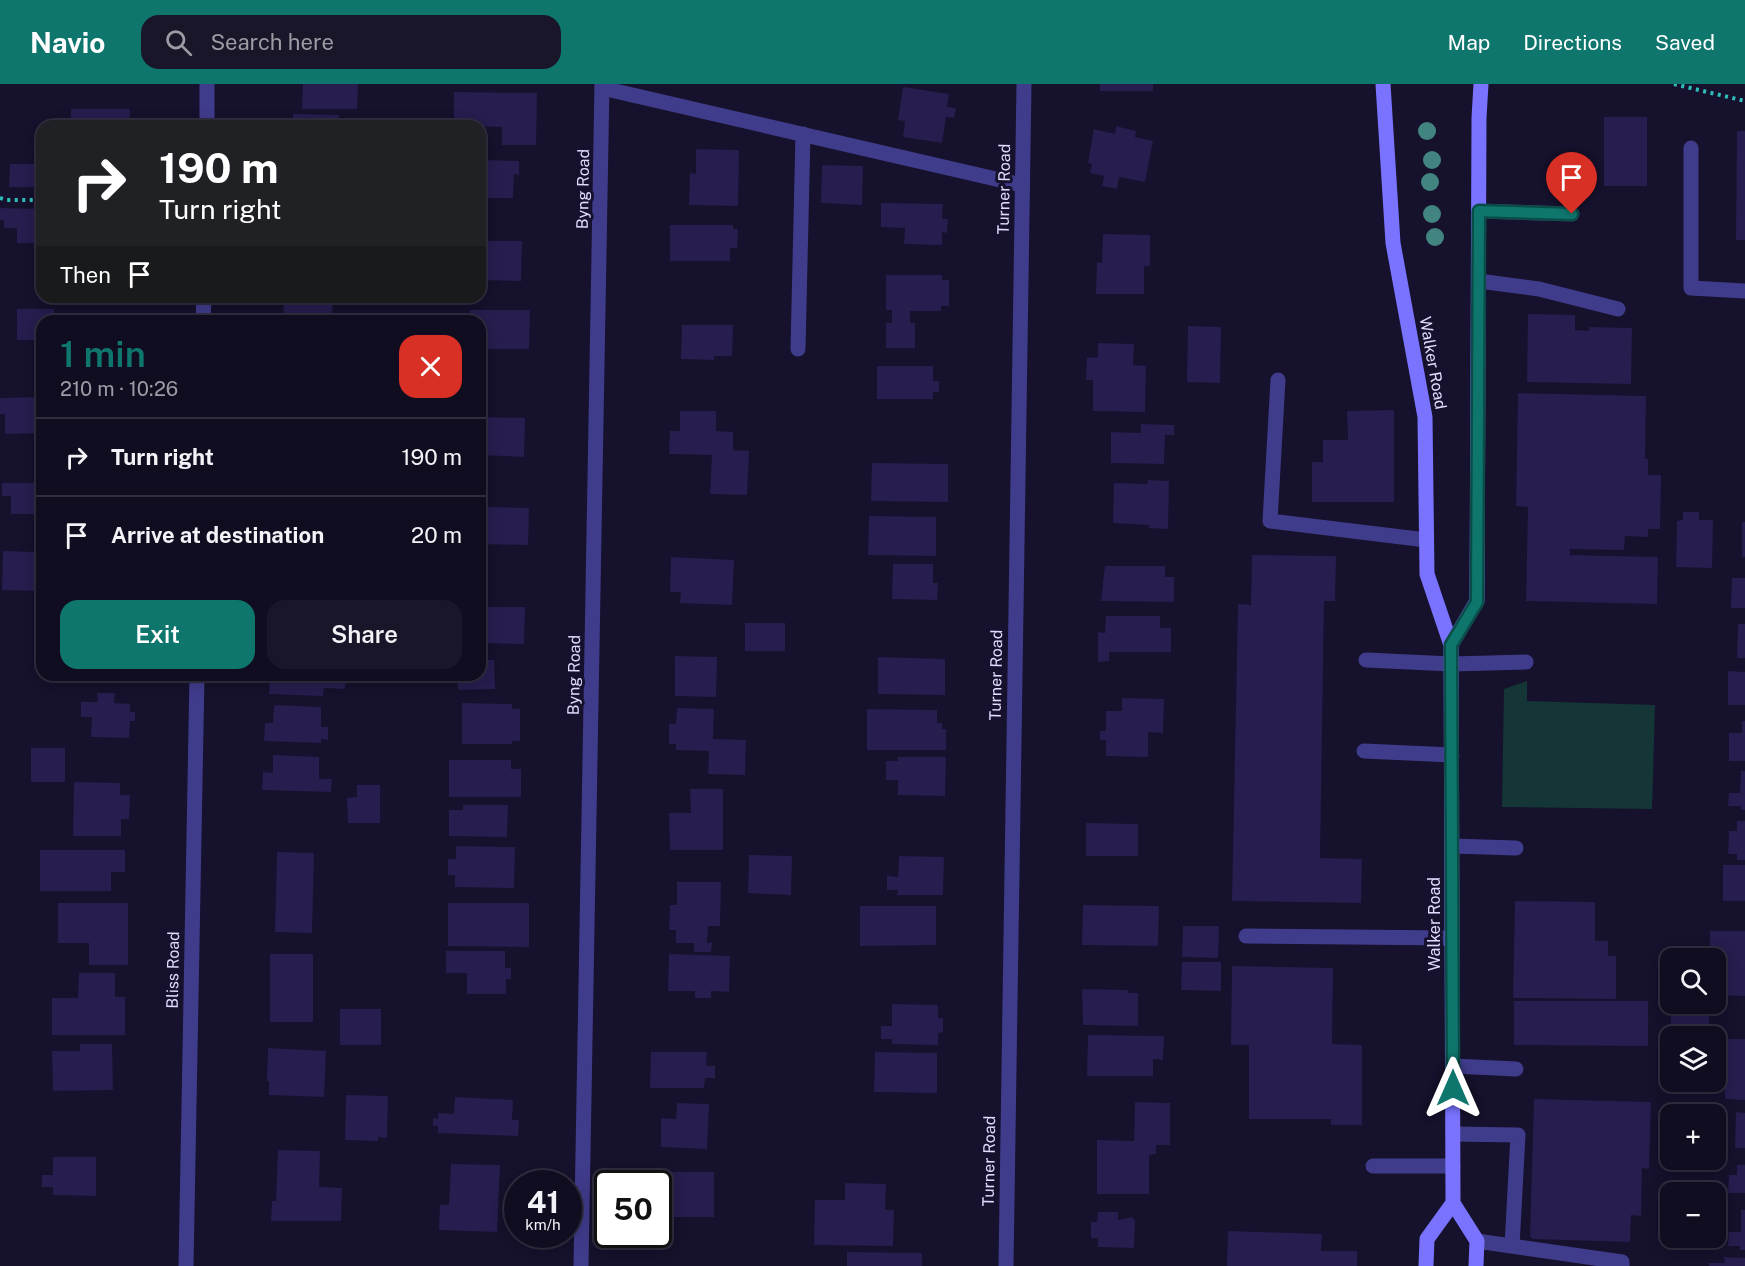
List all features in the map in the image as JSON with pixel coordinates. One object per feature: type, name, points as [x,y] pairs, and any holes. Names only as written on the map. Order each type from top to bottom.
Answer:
[{"type":"main road","name":"Walker Road","points":[[1383,84],[1393,243],[1425,417],[1426,574],[1451,645],[1453,1203]]},
{"type":"main road","points":[[1451,645],[1477,602],[1481,84]]},
{"type":"main road","points":[[1426,1266],[1427,1239],[1453,1203],[1477,1241],[1476,1266]]},
{"type":"street","points":[[207,84],[207,120]]},
{"type":"street","name":"Turner Road","points":[[1005,1266],[1024,84]]},
{"type":"street","points":[[602,86],[1022,185]]},
{"type":"street","name":"Byng Road","points":[[581,1266],[602,86]]},
{"type":"street","points":[[798,349],[803,134]]},
{"type":"street","points":[[1691,148],[1691,288],[1745,291]]},
{"type":"street","points":[[1479,211],[1572,214]]},
{"type":"street","points":[[1479,281],[1539,288],[1618,309]]},
{"type":"street","points":[[1278,380],[1270,521],[1426,540]]},
{"type":"street","points":[[1366,660],[1452,664],[1526,662]]},
{"type":"street","name":"Bliss Road","points":[[186,1266],[197,681]]},
{"type":"street","points":[[1364,751],[1452,755]]},
{"type":"street","points":[[1452,846],[1516,848]]},
{"type":"street","points":[[1246,936],[1452,938]]},
{"type":"street","points":[[1453,1066],[1516,1069]]},
{"type":"street","points":[[1453,1134],[1518,1136],[1512,1246]]},
{"type":"street","points":[[1373,1166],[1452,1166]]},
{"type":"street","points":[[1477,1241],[1622,1262],[1622,1266]]},
{"type":"path","points":[[1674,84],[1745,101]]},
{"type":"path","points":[[0,198],[36,200]]},
{"type":"green space","points":[[1527,681],[1527,701],[1655,705],[1652,809],[1502,807],[1504,689]]},
{"type":"building","points":[[303,84],[358,84],[357,109],[302,109]]},
{"type":"building","points":[[1100,84],[1153,84],[1153,91],[1100,91]]},
{"type":"building","points":[[903,87],[949,94],[947,107],[956,108],[954,118],[946,117],[942,143],[903,137],[905,121],[898,120]]},
{"type":"building","points":[[454,92],[537,93],[536,145],[502,145],[502,127],[486,127],[486,120],[454,120]]},
{"type":"building","points":[[71,109],[130,109],[129,120],[71,120]]},
{"type":"building","points":[[293,114],[339,115],[339,120],[293,120]]},
{"type":"building","points":[[1604,117],[1647,117],[1647,186],[1604,186]]},
{"type":"building","points":[[1116,126],[1136,131],[1135,137],[1153,141],[1145,182],[1119,177],[1117,189],[1102,186],[1104,176],[1090,173],[1092,164],[1088,163],[1094,129],[1115,134]]},
{"type":"building","points":[[1737,131],[1745,131],[1745,240],[1736,240]]},
{"type":"building","points":[[696,149],[739,150],[738,206],[689,205],[690,173],[696,174]]},
{"type":"building","points":[[486,160],[519,161],[519,175],[514,174],[513,198],[486,198]]},
{"type":"building","points":[[10,164],[36,164],[36,187],[9,187]]},
{"type":"building","points":[[822,165],[863,166],[862,205],[821,203]]},
{"type":"building","points":[[881,203],[943,204],[942,219],[948,219],[947,233],[942,232],[942,245],[904,244],[905,228],[881,227]]},
{"type":"building","points":[[0,208],[36,209],[36,243],[17,243],[17,228],[4,228],[4,220],[0,220]]},
{"type":"building","points":[[670,225],[733,225],[733,229],[738,229],[737,248],[730,248],[730,261],[670,261]]},
{"type":"building","points":[[1103,234],[1150,235],[1150,266],[1144,266],[1144,294],[1096,294],[1097,262],[1102,263]]},
{"type":"building","points":[[486,241],[522,241],[521,281],[486,280]]},
{"type":"building","points":[[886,275],[942,275],[942,280],[949,280],[949,306],[941,306],[941,311],[910,311],[910,323],[915,323],[915,348],[886,348],[886,323],[892,323],[892,310],[886,310]]},
{"type":"building","points":[[284,303],[333,303],[332,315],[283,315]]},
{"type":"building","points":[[17,309],[54,309],[54,315],[36,315],[36,340],[17,340]]},
{"type":"building","points":[[470,310],[530,310],[529,349],[486,349],[486,315],[470,315]]},
{"type":"building","points":[[1528,314],[1575,315],[1575,330],[1589,331],[1589,327],[1632,328],[1631,384],[1527,382]]},
{"type":"building","points":[[682,325],[733,325],[732,356],[714,356],[714,360],[681,359]]},
{"type":"building","points":[[1188,326],[1221,327],[1220,383],[1187,382]]},
{"type":"building","points":[[1098,343],[1134,344],[1133,365],[1146,366],[1145,412],[1093,411],[1093,380],[1086,380],[1087,358],[1098,357]]},
{"type":"building","points":[[877,366],[933,366],[933,381],[939,381],[939,392],[933,392],[933,399],[877,399]]},
{"type":"building","points":[[1518,393],[1646,396],[1645,459],[1648,459],[1648,475],[1661,475],[1660,529],[1648,529],[1648,537],[1625,536],[1624,550],[1570,549],[1570,555],[1658,557],[1657,604],[1526,601],[1528,507],[1516,506]]},
{"type":"building","points":[[36,397],[36,433],[5,434],[5,414],[0,414],[0,398]]},
{"type":"building","points":[[1394,410],[1394,502],[1312,502],[1312,462],[1323,462],[1323,440],[1348,440],[1347,411]]},
{"type":"building","points":[[680,411],[716,411],[716,431],[733,432],[733,450],[749,451],[747,495],[710,494],[712,455],[669,454],[670,431],[680,431]]},
{"type":"building","points":[[486,417],[525,418],[524,457],[486,455]]},
{"type":"building","points":[[1141,424],[1174,425],[1174,435],[1165,435],[1164,464],[1111,463],[1111,432],[1141,433]]},
{"type":"building","points":[[872,463],[948,464],[948,502],[871,501]]},
{"type":"building","points":[[1148,480],[1169,481],[1168,529],[1149,528],[1149,525],[1113,523],[1114,483],[1147,484]]},
{"type":"building","points":[[2,483],[36,483],[36,514],[11,514],[11,496],[2,496]]},
{"type":"building","points":[[486,507],[529,508],[528,545],[486,544]]},
{"type":"building","points":[[1683,512],[1699,512],[1699,520],[1713,520],[1712,568],[1676,567],[1677,521],[1683,520]]},
{"type":"building","points":[[869,516],[936,517],[936,556],[868,555]]},
{"type":"building","points":[[1742,522],[1745,522],[1745,557],[1742,557]]},
{"type":"building","points":[[3,551],[36,552],[36,591],[2,590]]},
{"type":"building","points":[[1252,555],[1336,556],[1335,601],[1324,601],[1320,858],[1362,859],[1361,903],[1232,901],[1238,604],[1251,605]]},
{"type":"building","points":[[671,557],[734,560],[732,605],[680,603],[681,592],[670,592]]},
{"type":"building","points":[[893,564],[933,564],[933,583],[938,583],[937,600],[892,599]]},
{"type":"building","points":[[1105,566],[1165,566],[1165,577],[1174,577],[1174,602],[1101,601]]},
{"type":"building","points":[[1732,578],[1745,578],[1745,608],[1731,608]]},
{"type":"building","points":[[486,607],[525,607],[524,644],[486,643]]},
{"type":"building","points":[[1106,616],[1160,616],[1160,628],[1171,628],[1171,652],[1109,652],[1109,661],[1098,662],[1098,632],[1105,633]]},
{"type":"building","points":[[745,623],[785,623],[785,651],[745,651]]},
{"type":"building","points":[[1738,624],[1745,624],[1745,658],[1737,658]]},
{"type":"building","points":[[675,656],[717,657],[716,697],[675,696]]},
{"type":"building","points":[[878,657],[945,659],[945,695],[878,694]]},
{"type":"building","points":[[486,660],[494,660],[495,689],[458,690],[458,681],[486,681]]},
{"type":"building","points":[[1728,671],[1745,672],[1745,705],[1728,705]]},
{"type":"building","points":[[270,681],[346,681],[345,689],[324,688],[323,696],[269,694]]},
{"type":"building","points":[[97,693],[115,693],[114,703],[130,704],[130,712],[135,712],[135,721],[130,721],[129,738],[91,737],[92,717],[81,717],[81,702],[98,702]]},
{"type":"building","points":[[1122,698],[1164,699],[1163,733],[1148,732],[1148,757],[1106,756],[1106,740],[1100,740],[1100,731],[1106,731],[1106,711],[1122,711]]},
{"type":"building","points":[[462,703],[512,704],[512,709],[520,709],[520,741],[512,741],[512,744],[462,744]]},
{"type":"building","points":[[274,705],[321,707],[321,727],[328,727],[328,740],[321,739],[321,743],[264,741],[265,723],[273,723]]},
{"type":"building","points":[[677,708],[714,709],[713,739],[746,740],[745,775],[708,774],[709,751],[676,750],[676,744],[669,744],[669,724],[676,724]]},
{"type":"building","points":[[867,709],[937,710],[937,723],[942,723],[942,729],[946,729],[946,750],[867,750]]},
{"type":"building","points":[[1742,721],[1745,721],[1745,761],[1729,761],[1729,733],[1742,733]]},
{"type":"building","points":[[31,748],[65,748],[65,782],[31,782]]},
{"type":"building","points":[[273,755],[319,757],[319,779],[332,779],[331,792],[262,790],[263,772],[273,773]]},
{"type":"building","points":[[898,757],[946,757],[945,796],[898,795],[898,780],[886,780],[886,761],[898,761]]},
{"type":"building","points":[[449,760],[511,760],[511,769],[521,769],[521,797],[449,797]]},
{"type":"building","points":[[1741,771],[1745,771],[1745,810],[1741,810],[1741,806],[1728,806],[1729,793],[1740,793]]},
{"type":"building","points":[[74,782],[120,783],[120,795],[130,795],[129,819],[121,819],[121,836],[73,836]]},
{"type":"building","points":[[357,785],[380,785],[380,823],[348,823],[347,798],[357,797]]},
{"type":"building","points":[[690,789],[723,789],[723,850],[670,850],[669,813],[691,813]]},
{"type":"building","points":[[463,805],[508,805],[507,837],[449,836],[449,810],[463,810]]},
{"type":"building","points":[[1737,821],[1745,821],[1745,860],[1737,860],[1737,854],[1728,854],[1729,831],[1737,831]]},
{"type":"building","points":[[1086,823],[1138,824],[1138,856],[1086,856]]},
{"type":"building","points":[[456,846],[515,847],[514,888],[455,887],[455,875],[448,875],[448,859],[456,859]]},
{"type":"building","points":[[40,850],[125,850],[125,872],[111,872],[111,891],[40,891]]},
{"type":"building","points":[[277,852],[314,853],[312,933],[275,932]]},
{"type":"building","points":[[749,855],[792,856],[791,895],[748,893]]},
{"type":"building","points":[[899,856],[944,857],[943,895],[897,895],[898,890],[887,890],[887,876],[898,877]]},
{"type":"building","points":[[1723,865],[1745,865],[1745,901],[1723,901]]},
{"type":"building","points":[[677,882],[721,882],[720,926],[708,926],[707,943],[712,942],[711,952],[694,952],[694,943],[676,943],[676,930],[669,930],[670,905],[677,905]]},
{"type":"building","points":[[1515,901],[1595,902],[1595,941],[1608,941],[1608,956],[1616,956],[1616,999],[1513,998]]},
{"type":"building","points":[[58,903],[128,903],[128,965],[89,965],[89,943],[58,943]]},
{"type":"building","points":[[448,903],[529,903],[529,947],[448,946]]},
{"type":"building","points":[[1083,905],[1159,906],[1158,946],[1082,945]]},
{"type":"building","points":[[860,906],[936,906],[936,945],[860,946]]},
{"type":"building","points":[[1183,926],[1219,926],[1218,958],[1182,957]]},
{"type":"building","points":[[1710,931],[1745,931],[1745,996],[1726,995],[1726,948],[1710,948]]},
{"type":"building","points":[[446,951],[505,951],[505,968],[511,968],[511,979],[506,979],[506,994],[467,994],[467,973],[446,973]]},
{"type":"building","points":[[270,954],[313,954],[313,1022],[270,1022]]},
{"type":"building","points":[[669,954],[730,956],[729,992],[711,991],[711,998],[695,998],[695,991],[668,991]]},
{"type":"building","points":[[1182,962],[1221,962],[1221,991],[1181,990]]},
{"type":"building","points":[[1232,966],[1333,968],[1332,1044],[1362,1045],[1362,1125],[1331,1125],[1331,1119],[1249,1119],[1249,1045],[1231,1045]]},
{"type":"building","points":[[79,973],[115,973],[115,997],[125,997],[125,1035],[52,1035],[52,998],[78,998]]},
{"type":"building","points":[[1082,989],[1128,990],[1129,993],[1138,993],[1138,1026],[1083,1025]]},
{"type":"building","points":[[1514,1001],[1648,1001],[1648,1046],[1514,1045]]},
{"type":"building","points":[[892,1004],[938,1005],[938,1018],[943,1018],[943,1032],[938,1033],[938,1045],[892,1044],[892,1039],[881,1039],[881,1026],[892,1026]]},
{"type":"building","points":[[340,1009],[381,1009],[381,1045],[340,1045]]},
{"type":"building","points":[[1671,1014],[1709,1015],[1709,1026],[1671,1026]]},
{"type":"building","points":[[1088,1035],[1164,1036],[1163,1060],[1153,1059],[1153,1076],[1087,1076]]},
{"type":"building","points":[[1726,1039],[1745,1039],[1745,1100],[1725,1099]]},
{"type":"building","points":[[80,1044],[112,1044],[113,1090],[53,1091],[52,1051],[80,1051]]},
{"type":"building","points":[[268,1048],[326,1051],[324,1097],[269,1095]]},
{"type":"building","points":[[651,1052],[707,1052],[706,1066],[715,1066],[715,1078],[705,1078],[704,1088],[650,1088]]},
{"type":"building","points":[[875,1052],[937,1053],[937,1093],[874,1092]]},
{"type":"building","points":[[346,1095],[388,1096],[387,1138],[378,1137],[378,1141],[345,1140]]},
{"type":"building","points":[[455,1097],[513,1100],[512,1120],[519,1120],[518,1136],[438,1133],[438,1126],[433,1126],[433,1118],[438,1119],[438,1113],[454,1114]]},
{"type":"building","points":[[1534,1099],[1651,1102],[1649,1169],[1642,1168],[1641,1216],[1631,1215],[1630,1242],[1533,1239],[1530,1236]]},
{"type":"building","points":[[1135,1102],[1170,1103],[1170,1145],[1156,1145],[1156,1154],[1149,1155],[1149,1194],[1097,1194],[1097,1140],[1134,1141]]},
{"type":"building","points":[[677,1103],[709,1104],[707,1149],[661,1147],[661,1118],[676,1119]]},
{"type":"building","points":[[1736,1112],[1745,1113],[1745,1148],[1735,1148]]},
{"type":"building","points":[[278,1150],[320,1151],[319,1187],[342,1188],[341,1221],[271,1221],[272,1201],[276,1201]]},
{"type":"building","points":[[53,1157],[96,1157],[96,1196],[53,1195],[53,1187],[42,1187],[42,1175],[53,1175]]},
{"type":"building","points":[[451,1164],[500,1165],[497,1232],[439,1230],[440,1205],[449,1205]]},
{"type":"building","points":[[1737,1165],[1745,1165],[1745,1193],[1728,1193],[1729,1175],[1737,1175]]},
{"type":"building","points":[[672,1172],[714,1172],[714,1217],[673,1217]]},
{"type":"building","points":[[845,1183],[886,1184],[885,1210],[894,1210],[893,1246],[814,1245],[815,1200],[845,1200]]},
{"type":"building","points":[[1741,1210],[1745,1210],[1745,1250],[1740,1250],[1740,1246],[1728,1246],[1729,1232],[1741,1232]]},
{"type":"building","points":[[1098,1212],[1118,1212],[1118,1220],[1132,1217],[1135,1220],[1134,1248],[1098,1247],[1098,1238],[1091,1238],[1091,1222],[1097,1222]]},
{"type":"building","points":[[1228,1231],[1322,1234],[1321,1251],[1357,1251],[1357,1266],[1227,1266]]},
{"type":"building","points":[[847,1252],[922,1253],[922,1266],[847,1266]]},
{"type":"building","points":[[1724,1257],[1745,1258],[1745,1266],[1709,1266],[1709,1263],[1725,1263]]},
{"type":"route","points":[[1453,1088],[1451,645],[1477,602],[1479,211],[1572,214]]}]
